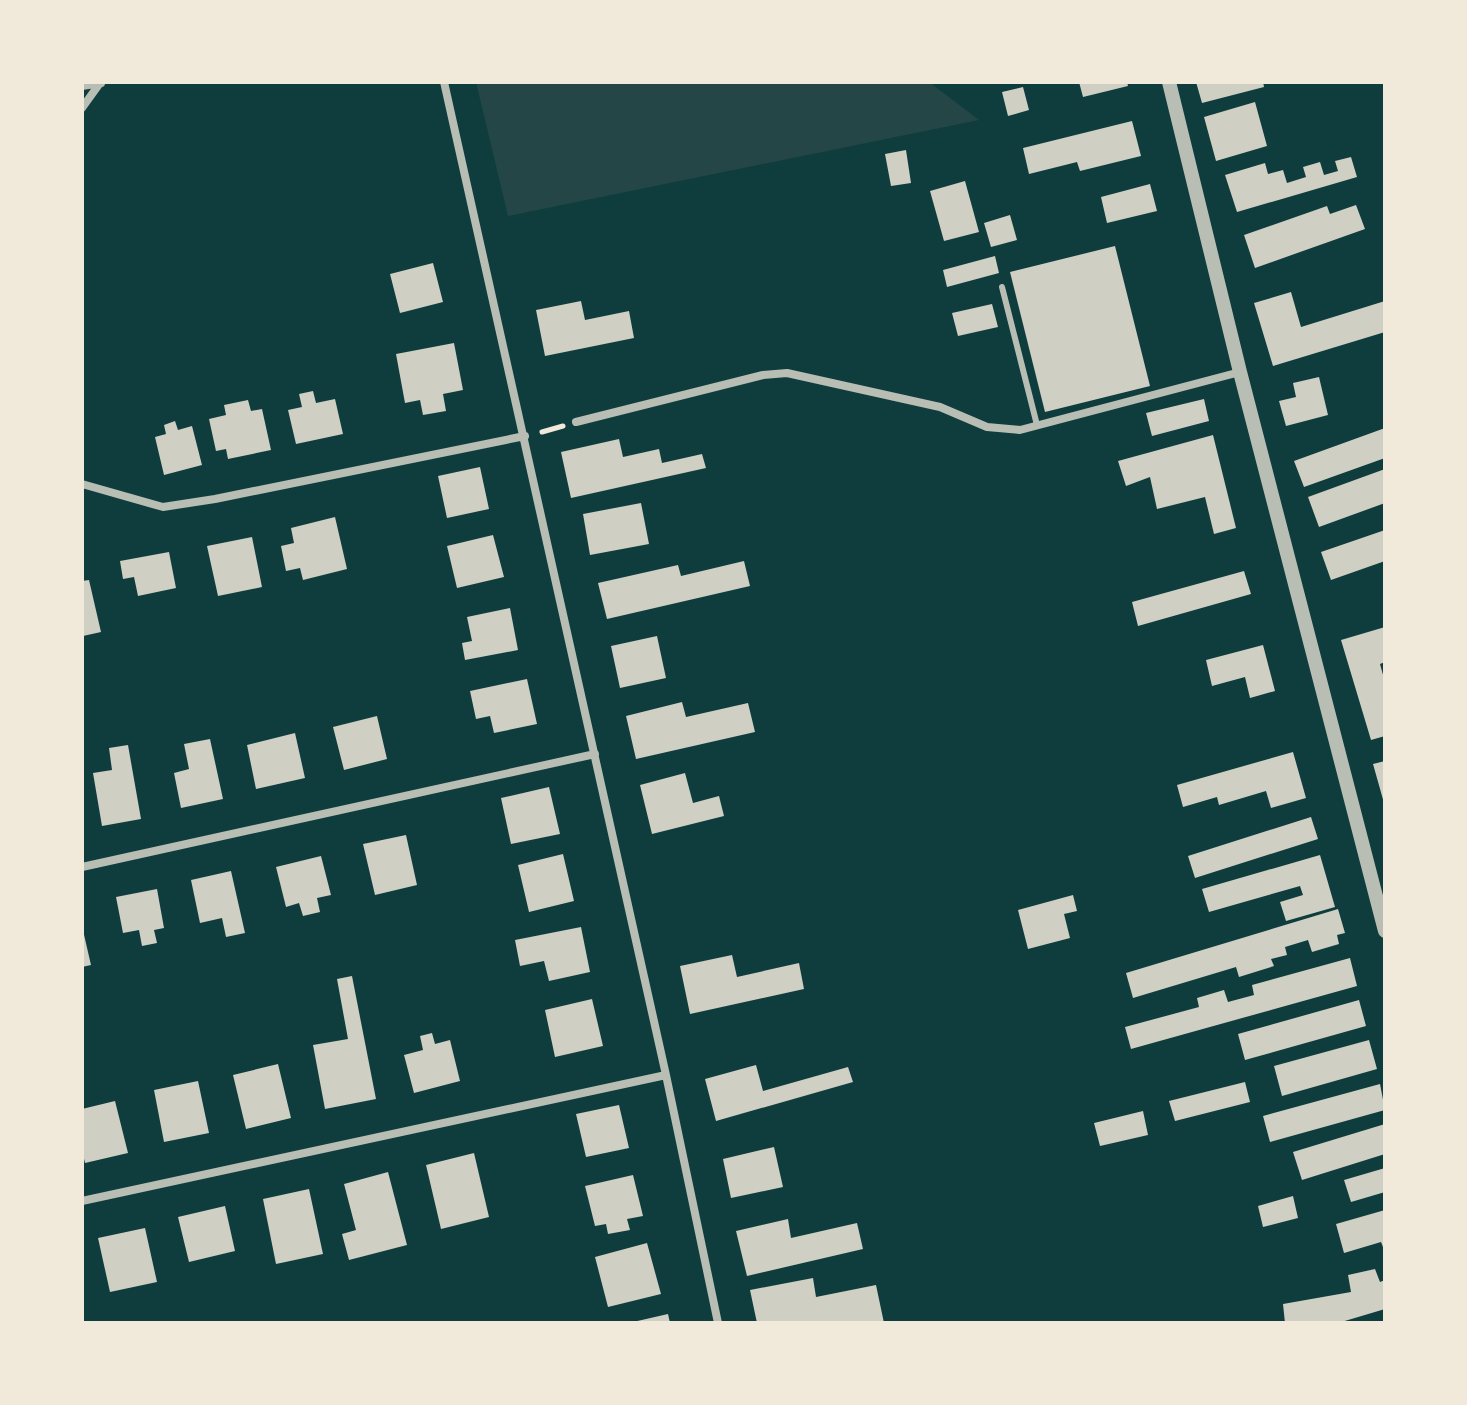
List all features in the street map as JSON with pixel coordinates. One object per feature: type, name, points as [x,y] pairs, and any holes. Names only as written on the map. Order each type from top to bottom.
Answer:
[{"type":"street","points":[[82,86],[101,82]]},
{"type":"street","points":[[82,108],[101,82]]},
{"type":"street","points":[[444,82],[525,436],[718,1323]]},
{"type":"street","points":[[1169,82],[1240,372],[1385,931]]},
{"type":"street","points":[[576,422],[763,375],[787,373],[940,407],[987,427],[1020,430],[1240,372]]},
{"type":"street","points":[[82,484],[163,507],[525,436]]},
{"type":"street","points":[[82,867],[595,754]]},
{"type":"street","points":[[82,1201],[666,1075]]},
{"type":"lane","points":[[1002,287],[1037,425]]},
{"type":"path","points":[[525,436],[576,422]]},
{"type":"shaded area","points":[[476,82],[929,82],[979,120],[508,216]]},
{"type":"building","points":[[1079,82],[1127,82],[1128,86],[1083,97]]},
{"type":"building","points":[[1196,82],[1263,82],[1264,87],[1202,103]]},
{"type":"building","points":[[1023,87],[1029,110],[1008,116],[1002,92]]},
{"type":"building","points":[[1255,102],[1267,146],[1216,161],[1204,117]]},
{"type":"building","points":[[1132,121],[1141,156],[1080,171],[1077,162],[1029,174],[1023,148]]},
{"type":"building","points":[[906,150],[911,183],[891,186],[885,154]]},
{"type":"building","points":[[1351,157],[1357,177],[1237,212],[1225,175],[1265,163],[1268,174],[1283,170],[1287,183],[1306,177],[1303,167],[1320,162],[1324,175],[1338,171],[1335,161]]},
{"type":"building","points":[[965,181],[979,232],[944,241],[930,191]]},
{"type":"building","points":[[1150,184],[1157,211],[1107,223],[1101,197]]},
{"type":"building","points":[[1356,205],[1365,229],[1255,268],[1244,235],[1327,206],[1330,214]]},
{"type":"building","points":[[1010,215],[1017,240],[991,247],[984,223]]},
{"type":"building","points":[[1115,246],[1150,386],[1045,412],[1010,272]]},
{"type":"building","points":[[995,256],[999,273],[947,287],[943,270]]},
{"type":"building","points":[[433,263],[443,302],[400,313],[390,274]]},
{"type":"building","points":[[1291,292],[1301,327],[1385,301],[1385,332],[1273,366],[1254,303]]},
{"type":"building","points":[[581,301],[585,320],[629,311],[634,338],[545,356],[536,310]]},
{"type":"building","points":[[992,304],[998,327],[958,336],[952,313]]},
{"type":"building","points":[[454,343],[463,390],[443,394],[446,411],[423,415],[420,400],[405,403],[396,354]]},
{"type":"building","points":[[1319,377],[1328,415],[1286,426],[1279,401],[1296,397],[1293,383]]},
{"type":"building","points":[[313,391],[316,403],[335,399],[343,434],[296,444],[288,410],[302,407],[299,394]]},
{"type":"building","points":[[1204,399],[1209,421],[1152,436],[1146,413]]},
{"type":"building","points":[[248,400],[251,411],[262,409],[271,450],[228,459],[226,449],[216,451],[209,419],[226,415],[224,405]]},
{"type":"building","points":[[175,421],[178,430],[192,426],[202,465],[164,475],[155,437],[166,434],[164,425]]},
{"type":"building","points":[[1385,428],[1385,458],[1304,487],[1294,461]]},
{"type":"building","points":[[1213,435],[1236,528],[1214,534],[1205,497],[1157,509],[1150,477],[1126,486],[1118,461]]},
{"type":"building","points":[[619,439],[623,457],[659,449],[662,463],[702,454],[706,468],[571,498],[561,452]]},
{"type":"building","points":[[480,467],[489,509],[447,518],[438,476]]},
{"type":"building","points":[[1385,469],[1385,503],[1319,527],[1308,497]]},
{"type":"building","points":[[641,503],[649,544],[590,555],[583,514]]},
{"type":"building","points":[[335,517],[347,569],[303,580],[300,568],[286,571],[281,546],[294,543],[291,528]]},
{"type":"building","points":[[1385,530],[1385,561],[1331,580],[1321,552]]},
{"type":"building","points":[[493,535],[504,577],[457,588],[447,546]]},
{"type":"building","points":[[252,537],[262,587],[218,596],[207,546]]},
{"type":"building","points":[[169,552],[176,588],[138,596],[134,577],[123,579],[120,561]]},
{"type":"building","points":[[744,561],[750,586],[607,619],[598,583],[678,565],[681,576]]},
{"type":"building","points":[[1244,571],[1251,594],[1138,626],[1132,602]]},
{"type":"building","points":[[89,580],[101,632],[83,636],[82,581]]},
{"type":"building","points":[[510,608],[518,650],[465,660],[462,643],[472,641],[467,617]]},
{"type":"building","points":[[1385,627],[1385,662],[1380,664],[1385,682],[1385,736],[1371,740],[1341,640]]},
{"type":"building","points":[[657,636],[666,678],[620,688],[611,646]]},
{"type":"building","points":[[1263,645],[1275,691],[1250,698],[1245,677],[1212,686],[1206,660]]},
{"type":"building","points":[[527,679],[537,724],[494,733],[490,716],[476,719],[470,691]]},
{"type":"building","points":[[682,702],[686,717],[748,703],[755,732],[636,759],[626,716]]},
{"type":"building","points":[[377,716],[387,759],[344,770],[333,727]]},
{"type":"building","points":[[295,733],[305,778],[256,789],[247,745]]},
{"type":"building","points":[[210,739],[223,799],[181,808],[174,773],[189,769],[184,744]]},
{"type":"building","points":[[128,745],[141,819],[102,826],[93,773],[112,770],[109,748]]},
{"type":"building","points":[[1293,752],[1306,798],[1271,808],[1266,791],[1219,805],[1217,797],[1183,807],[1177,785]]},
{"type":"building","points":[[1385,761],[1385,803],[1384,803],[1373,764]]},
{"type":"building","points":[[685,773],[693,803],[719,796],[724,816],[652,834],[640,785]]},
{"type":"building","points":[[549,787],[560,834],[511,844],[501,798]]},
{"type":"building","points":[[1311,817],[1318,839],[1195,878],[1188,856]]},
{"type":"building","points":[[406,835],[417,885],[375,895],[363,844]]},
{"type":"building","points":[[563,854],[574,901],[529,912],[518,865]]},
{"type":"building","points":[[1320,855],[1335,907],[1286,921],[1280,902],[1303,895],[1300,886],[1209,912],[1202,889]]},
{"type":"building","points":[[321,856],[331,895],[317,898],[320,912],[303,916],[299,903],[286,907],[276,867]]},
{"type":"building","points":[[231,871],[245,933],[226,937],[222,918],[200,923],[191,880]]},
{"type":"building","points":[[157,889],[164,928],[154,930],[157,943],[142,946],[139,930],[123,933],[116,897]]},
{"type":"building","points":[[1073,895],[1077,911],[1064,914],[1070,938],[1028,949],[1018,910]]},
{"type":"building","points":[[1338,909],[1345,933],[1337,935],[1339,944],[1312,952],[1308,940],[1285,947],[1287,955],[1271,959],[1274,966],[1239,977],[1236,967],[1133,998],[1126,973]]},
{"type":"building","points":[[82,926],[91,965],[82,967]]},
{"type":"building","points":[[581,927],[590,972],[549,981],[544,961],[520,966],[515,940]]},
{"type":"building","points":[[732,955],[737,977],[799,963],[804,989],[690,1014],[680,966]]},
{"type":"building","points":[[1350,958],[1357,986],[1131,1049],[1125,1027],[1199,1007],[1197,998],[1224,990],[1228,1002],[1254,995],[1252,985]]},
{"type":"building","points":[[352,976],[376,1099],[325,1109],[313,1045],[348,1039],[337,979]]},
{"type":"building","points":[[592,999],[603,1046],[555,1057],[545,1010]]},
{"type":"building","points":[[1359,1000],[1366,1026],[1245,1060],[1238,1034]]},
{"type":"building","points":[[432,1033],[435,1044],[450,1040],[460,1081],[414,1093],[404,1055],[423,1050],[420,1036]]},
{"type":"building","points":[[1369,1040],[1377,1069],[1282,1096],[1274,1066]]},
{"type":"building","points":[[278,1064],[291,1118],[246,1129],[233,1075]]},
{"type":"building","points":[[756,1065],[763,1091],[848,1067],[853,1082],[716,1121],[705,1079]]},
{"type":"building","points":[[198,1081],[209,1133],[164,1142],[154,1090]]},
{"type":"building","points":[[1245,1082],[1250,1102],[1175,1121],[1169,1101]]},
{"type":"building","points":[[1380,1084],[1385,1110],[1270,1142],[1263,1116]]},
{"type":"building","points":[[115,1101],[128,1153],[85,1163],[82,1109]]},
{"type":"building","points":[[619,1105],[629,1148],[586,1157],[576,1114]]},
{"type":"building","points":[[1143,1111],[1148,1135],[1100,1146],[1094,1123]]},
{"type":"building","points":[[1385,1124],[1385,1154],[1302,1180],[1293,1152]]},
{"type":"building","points":[[774,1147],[783,1187],[731,1198],[723,1159]]},
{"type":"building","points":[[474,1153],[489,1217],[441,1229],[426,1165]]},
{"type":"building","points":[[1385,1168],[1385,1192],[1351,1202],[1344,1180]]},
{"type":"building","points":[[388,1172],[407,1245],[349,1260],[342,1234],[356,1230],[344,1184]]},
{"type":"building","points":[[633,1175],[643,1216],[627,1219],[630,1230],[608,1234],[606,1224],[595,1226],[585,1186]]},
{"type":"building","points":[[309,1189],[323,1254],[276,1264],[263,1199]]},
{"type":"building","points":[[1293,1196],[1298,1218],[1263,1227],[1258,1206]]},
{"type":"building","points":[[225,1206],[235,1251],[189,1262],[178,1217]]},
{"type":"building","points":[[1385,1210],[1385,1252],[1381,1242],[1344,1253],[1336,1224]]},
{"type":"building","points":[[788,1219],[791,1238],[857,1223],[863,1249],[747,1276],[736,1231]]},
{"type":"building","points":[[145,1228],[157,1282],[110,1292],[98,1238]]},
{"type":"building","points":[[647,1243],[661,1294],[608,1307],[595,1257]]},
{"type":"building","points":[[1375,1269],[1380,1282],[1385,1280],[1385,1309],[1338,1323],[1285,1323],[1283,1304],[1351,1292],[1348,1275]]},
{"type":"building","points":[[813,1278],[816,1297],[876,1285],[884,1323],[757,1323],[750,1290]]},
{"type":"building","points":[[668,1314],[670,1323],[633,1323],[633,1322]]}]
